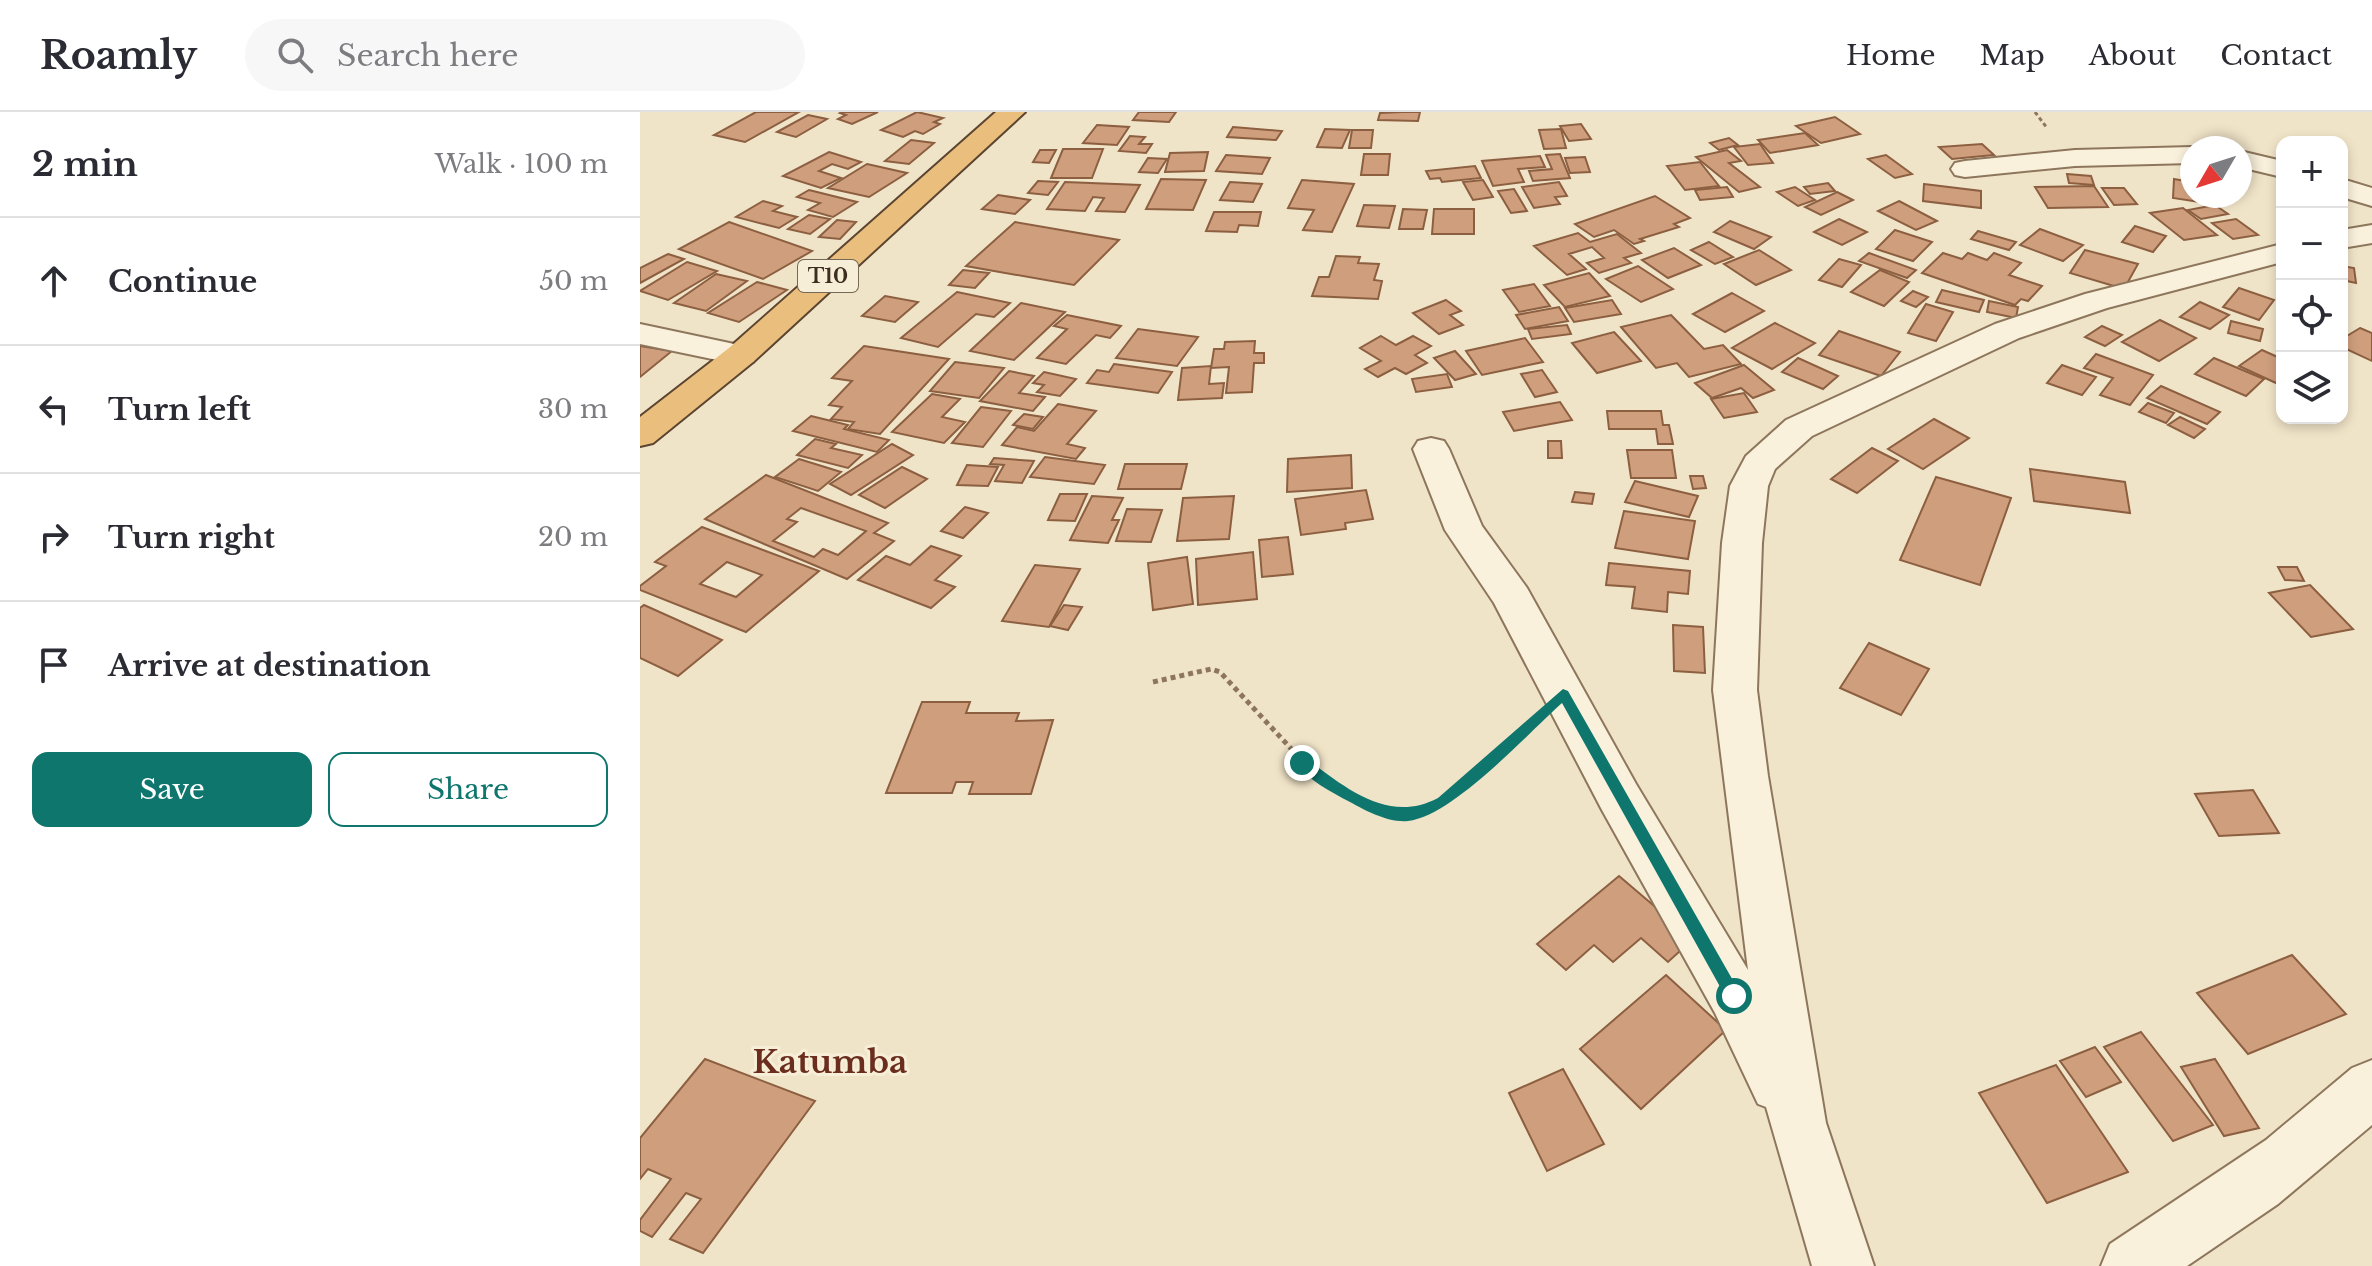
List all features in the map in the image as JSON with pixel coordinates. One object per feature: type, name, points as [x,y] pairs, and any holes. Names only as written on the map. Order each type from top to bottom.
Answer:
[{"type":"highway","name":"T10","points":[[640,435],[741,355],[1012,112]]},
{"type":"street","points":[[1965,169],[2075,158],[2180,155]]},
{"type":"street","points":[[2252,162],[2276,168]]},
{"type":"street","points":[[2348,190],[2372,197]]},
{"type":"street","points":[[2348,238],[2372,234]]},
{"type":"street","points":[[1797,1123],[1759,875],[1735,690],[1742,543],[1749,486],[1759,464],[1779,443],[1825,414],[2007,331],[2096,301],[2276,255]]},
{"type":"street","points":[[640,334],[741,355]]},
{"type":"street","points":[[1431,449],[1465,530],[1512,598],[1734,996],[1797,1123],[1843,1266]]},
{"type":"street","points":[[2132,1266],[2183,1234],[2336,1123],[2372,1087]]},
{"type":"path","points":[[1153,682],[1211,669],[1220,672],[1302,763],[1348,794],[1375,808],[1404,816],[1424,812],[1443,802],[1563,694]]},
{"type":"building","points":[[756,112],[799,112],[745,142],[714,135]]},
{"type":"building","points":[[842,112],[878,112],[852,124],[838,119],[846,115]]},
{"type":"building","points":[[917,112],[943,118],[934,122],[940,124],[923,134],[915,131],[903,137],[881,130]]},
{"type":"building","points":[[1139,112],[1176,112],[1169,122],[1133,120]]},
{"type":"building","points":[[1420,112],[1418,121],[1378,120],[1380,113]]},
{"type":"building","points":[[808,115],[827,119],[796,137],[777,132]]},
{"type":"building","points":[[1835,117],[1860,134],[1821,143],[1796,126]]},
{"type":"building","points":[[1581,124],[1591,139],[1569,141],[1560,126]]},
{"type":"building","points":[[1097,125],[1129,127],[1117,145],[1083,143]]},
{"type":"building","points":[[1233,127],[1282,131],[1276,140],[1227,137]]},
{"type":"building","points":[[1325,129],[1350,130],[1342,148],[1317,147]]},
{"type":"building","points":[[1561,129],[1566,148],[1544,149],[1539,130]]},
{"type":"building","points":[[1352,130],[1373,130],[1371,148],[1349,148]]},
{"type":"building","points":[[1805,133],[1818,145],[1770,153],[1758,140]]},
{"type":"building","points":[[1130,136],[1145,137],[1139,144],[1152,144],[1146,153],[1119,151]]},
{"type":"building","points":[[1729,138],[1738,145],[1719,150],[1710,143]]},
{"type":"building","points":[[911,140],[934,143],[909,164],[885,161]]},
{"type":"building","points":[[1760,144],[1773,163],[1748,165],[1734,147]]},
{"type":"building","points":[[1982,144],[1994,155],[1952,159],[1939,147]]},
{"type":"building","points":[[1063,149],[1103,149],[1092,178],[1051,178]]},
{"type":"building","points":[[1040,150],[1056,150],[1049,163],[1033,162]]},
{"type":"building","points":[[1727,150],[1741,161],[1729,163],[1760,187],[1739,192],[1696,157]]},
{"type":"building","points":[[829,152],[861,162],[848,169],[832,164],[819,171],[841,178],[821,188],[783,176]]},
{"type":"building","points":[[1208,152],[1204,171],[1165,172],[1170,153]]},
{"type":"building","points":[[1364,154],[1390,154],[1388,175],[1361,175]]},
{"type":"building","points":[[1560,154],[1570,178],[1533,181],[1529,171],[1552,169],[1546,155]]},
{"type":"building","points":[[1226,155],[1270,158],[1262,174],[1216,171]]},
{"type":"building","points":[[1886,155],[1912,174],[1895,178],[1868,159]]},
{"type":"building","points":[[1540,156],[1545,167],[1518,169],[1524,182],[1493,186],[1482,161]]},
{"type":"building","points":[[1585,157],[1590,172],[1570,173],[1565,158]]},
{"type":"building","points":[[1148,158],[1167,159],[1158,173],[1139,172]]},
{"type":"building","points":[[1700,162],[1719,186],[1685,190],[1667,166]]},
{"type":"building","points":[[867,164],[907,173],[869,197],[828,188]]},
{"type":"building","points":[[1475,166],[1481,178],[1442,182],[1440,178],[1430,179],[1426,171]]},
{"type":"building","points":[[2067,174],[2091,176],[2094,185],[2069,183]]},
{"type":"building","points":[[1161,179],[1206,180],[1193,210],[1146,209]]},
{"type":"building","points":[[2174,179],[2180,180],[2180,199],[2173,198]]},
{"type":"building","points":[[1302,180],[1354,184],[1332,232],[1303,230],[1314,210],[1288,208]]},
{"type":"building","points":[[1483,180],[1493,197],[1473,200],[1463,182]]},
{"type":"building","points":[[1038,181],[1058,182],[1048,195],[1028,193]]},
{"type":"building","points":[[1065,182],[1140,185],[1125,212],[1096,211],[1104,198],[1093,197],[1085,211],[1047,209]]},
{"type":"building","points":[[1230,182],[1262,184],[1253,202],[1220,200]]},
{"type":"building","points":[[1559,182],[1567,196],[1555,197],[1560,204],[1534,208],[1522,187]]},
{"type":"building","points":[[1828,183],[1835,191],[1810,194],[1804,187]]},
{"type":"building","points":[[1924,184],[1981,191],[1981,208],[1923,201]]},
{"type":"building","points":[[2094,186],[2108,207],[2048,208],[2035,187]]},
{"type":"building","points":[[1727,187],[1733,197],[1700,200],[1695,190]]},
{"type":"building","points":[[1795,187],[1815,200],[1798,206],[1777,192]]},
{"type":"building","points":[[2102,188],[2124,188],[2137,204],[2114,205]]},
{"type":"building","points":[[1514,189],[1527,211],[1511,213],[1498,191]]},
{"type":"building","points":[[809,190],[857,202],[833,217],[808,210],[820,203],[797,197]]},
{"type":"building","points":[[1837,192],[1853,200],[1821,215],[1805,207]]},
{"type":"building","points":[[998,195],[1030,200],[1015,214],[982,209]]},
{"type":"building","points":[[1655,196],[1690,218],[1674,224],[1679,227],[1640,239],[1644,241],[1634,244],[1614,230],[1594,237],[1575,224]]},
{"type":"building","points":[[763,201],[782,206],[773,211],[797,217],[779,228],[736,217]]},
{"type":"building","points":[[1899,201],[1937,221],[1916,230],[1878,211]]},
{"type":"building","points":[[1364,205],[1395,206],[1389,228],[1357,226]]},
{"type":"building","points":[[2183,208],[2217,235],[2184,240],[2150,213]]},
{"type":"building","points":[[2219,208],[2228,214],[2201,219],[2188,210]]},
{"type":"building","points":[[1403,209],[1427,210],[1423,229],[1399,229]]},
{"type":"building","points":[[1434,209],[1474,209],[1474,234],[1432,234]]},
{"type":"building","points":[[1214,212],[1261,212],[1258,226],[1239,225],[1237,232],[1206,231]]},
{"type":"building","points":[[809,215],[830,219],[810,234],[788,229]]},
{"type":"building","points":[[1839,219],[1867,232],[1842,245],[1814,232]]},
{"type":"building","points":[[2236,219],[2258,235],[2233,239],[2212,223]]},
{"type":"building","points":[[837,220],[856,222],[840,239],[819,237]]},
{"type":"building","points":[[1730,221],[1771,237],[1754,249],[1714,232]]},
{"type":"building","points":[[729,222],[812,251],[763,279],[679,249]]},
{"type":"building","points":[[1015,222],[1119,240],[1074,285],[966,266]]},
{"type":"building","points":[[2135,226],[2166,236],[2153,252],[2122,242]]},
{"type":"building","points":[[2040,229],[2083,245],[2063,261],[2020,245]]},
{"type":"building","points":[[1895,230],[1932,242],[1913,261],[1876,249]]},
{"type":"building","points":[[1978,231],[2016,242],[2009,250],[1971,239]]},
{"type":"building","points":[[1578,233],[1590,242],[1617,234],[1641,253],[1624,258],[1631,263],[1599,273],[1587,263],[1604,258],[1592,247],[1569,254],[1586,269],[1567,275],[1534,246]]},
{"type":"building","points":[[1709,242],[1733,257],[1715,264],[1691,250]]},
{"type":"building","points":[[1674,248],[1701,265],[1668,278],[1642,260]]},
{"type":"building","points":[[1759,250],[1791,270],[1756,285],[1724,264]]},
{"type":"building","points":[[2085,250],[2138,264],[2124,289],[2070,273]]},
{"type":"building","points":[[1869,253],[1916,270],[1907,278],[1859,261]]},
{"type":"building","points":[[1943,253],[1962,259],[1968,253],[1987,260],[1994,253],[2021,263],[2009,275],[2042,286],[2028,301],[2021,299],[2015,305],[1922,273]]},
{"type":"building","points":[[668,254],[684,259],[640,283],[640,268]]},
{"type":"building","points":[[1336,256],[1360,257],[1358,263],[1379,264],[1374,280],[1382,281],[1378,299],[1312,296],[1319,277],[1329,277]]},
{"type":"building","points":[[1839,259],[1861,265],[1842,287],[1819,280]]},
{"type":"building","points":[[687,262],[717,271],[668,300],[640,291]]},
{"type":"building","points":[[1638,266],[1673,289],[1641,302],[1606,279]]},
{"type":"building","points":[[2348,267],[2354,268],[2356,283],[2348,281]]},
{"type":"building","points":[[963,270],[989,273],[975,288],[949,285]]},
{"type":"building","points":[[1880,270],[1909,282],[1884,306],[1851,292]]},
{"type":"building","points":[[1589,273],[1610,296],[1565,307],[1544,285]]},
{"type":"building","points":[[716,274],[747,281],[706,311],[674,303]]},
{"type":"building","points":[[757,282],[787,290],[739,322],[708,313]]},
{"type":"building","points":[[1534,284],[1550,306],[1519,312],[1503,290]]},
{"type":"building","points":[[2239,288],[2274,300],[2259,320],[2223,307]]},
{"type":"building","points":[[1942,290],[1984,300],[1979,312],[1936,302]]},
{"type":"building","points":[[1913,291],[1928,297],[1916,307],[1901,301]]},
{"type":"building","points":[[957,292],[1010,303],[994,317],[976,314],[938,347],[901,338]]},
{"type":"building","points":[[1732,293],[1764,311],[1725,332],[1693,314]]},
{"type":"building","points":[[885,296],[918,302],[895,322],[862,316]]},
{"type":"building","points":[[1446,300],[1461,311],[1450,315],[1463,325],[1439,334],[1413,313]]},
{"type":"building","points":[[1612,300],[1621,314],[1574,322],[1565,308]]},
{"type":"building","points":[[1989,301],[2018,307],[2016,318],[1987,312]]},
{"type":"building","points":[[2200,302],[2229,315],[2210,329],[2180,317]]},
{"type":"building","points":[[1021,303],[1065,312],[1014,360],[970,351]]},
{"type":"building","points":[[1926,304],[1953,312],[1936,341],[1908,333]]},
{"type":"building","points":[[1559,307],[1568,321],[1525,329],[1516,315]]},
{"type":"building","points":[[1067,315],[1121,326],[1110,338],[1096,335],[1066,364],[1037,358],[1067,329],[1054,326]]},
{"type":"building","points":[[1671,315],[1704,349],[1723,345],[1741,364],[1689,377],[1677,363],[1656,368],[1621,327]]},
{"type":"building","points":[[2160,320],[2196,338],[2159,361],[2122,342]]},
{"type":"building","points":[[2231,321],[2263,329],[2260,341],[2228,333]]},
{"type":"building","points":[[1775,323],[1815,343],[1772,369],[1732,348]]},
{"type":"building","points":[[1567,325],[1571,334],[1532,339],[1528,329]]},
{"type":"building","points":[[2102,326],[2122,335],[2105,346],[2085,337]]},
{"type":"building","points":[[2360,328],[2372,333],[2372,361],[2348,350],[2348,335]]},
{"type":"building","points":[[1138,329],[1198,337],[1177,366],[1116,358]]},
{"type":"building","points":[[1839,331],[1900,352],[1881,376],[1819,355]]},
{"type":"building","points":[[1614,332],[1641,361],[1597,373],[1572,343]]},
{"type":"building","points":[[1381,336],[1396,345],[1413,336],[1431,346],[1415,355],[1427,363],[1406,374],[1395,368],[1378,377],[1365,369],[1381,361],[1360,348]]},
{"type":"building","points":[[1525,338],[1543,362],[1482,375],[1466,351]]},
{"type":"building","points":[[1255,341],[1254,353],[1264,353],[1264,363],[1254,363],[1252,392],[1226,393],[1229,367],[1211,368],[1214,349],[1224,349],[1225,342]]},
{"type":"building","points":[[640,346],[672,351],[640,377]]},
{"type":"building","points":[[864,346],[949,359],[880,434],[848,429],[854,422],[831,419],[842,407],[829,405],[852,381],[832,378]]},
{"type":"building","points":[[2262,350],[2276,356],[2276,383],[2239,366]]},
{"type":"building","points":[[1455,351],[1476,374],[1455,380],[1434,358]]},
{"type":"building","points":[[2096,354],[2153,375],[2130,405],[2100,395],[2113,378],[2084,368]]},
{"type":"building","points":[[1798,358],[1838,376],[1823,389],[1782,372]]},
{"type":"building","points":[[2214,358],[2264,379],[2246,396],[2195,374]]},
{"type":"building","points":[[955,362],[1004,368],[979,398],[930,391]]},
{"type":"building","points":[[1114,364],[1172,372],[1158,393],[1087,383],[1097,370],[1109,372]]},
{"type":"building","points":[[1744,365],[1774,390],[1753,398],[1741,388],[1712,398],[1695,383]]},
{"type":"building","points":[[2062,365],[2096,377],[2082,395],[2047,383]]},
{"type":"building","points":[[1211,366],[1209,384],[1224,383],[1222,398],[1178,400],[1182,368]]},
{"type":"building","points":[[1542,370],[1557,392],[1535,397],[1521,374]]},
{"type":"building","points":[[1009,371],[1034,376],[1019,393],[1045,397],[1033,411],[980,401]]},
{"type":"building","points":[[1044,372],[1076,379],[1060,396],[1037,392],[1044,385],[1033,383]]},
{"type":"building","points":[[1447,374],[1452,387],[1416,392],[1412,379]]},
{"type":"building","points":[[2161,386],[2220,412],[2207,424],[2147,398]]},
{"type":"building","points":[[1744,393],[1757,412],[1724,418],[1711,399]]},
{"type":"building","points":[[932,394],[960,399],[942,417],[965,422],[944,443],[892,432]]},
{"type":"building","points":[[1560,402],[1572,420],[1514,431],[1503,412]]},
{"type":"building","points":[[2148,403],[2174,413],[2166,423],[2139,412]]},
{"type":"building","points":[[1058,404],[1096,411],[1067,444],[1085,448],[1076,459],[1002,445],[1017,427],[1034,431]]},
{"type":"building","points":[[981,407],[1011,411],[983,447],[952,443]]},
{"type":"building","points":[[1607,411],[1661,411],[1663,425],[1669,425],[1673,444],[1658,444],[1656,429],[1609,429]]},
{"type":"building","points":[[1024,414],[1043,417],[1033,429],[1013,425]]},
{"type":"building","points":[[811,416],[848,425],[844,429],[889,440],[877,452],[793,431]]},
{"type":"building","points":[[2180,417],[2205,429],[2194,438],[2168,425]]},
{"type":"building","points":[[1934,419],[1969,438],[1923,469],[1888,449]]},
{"type":"building","points":[[815,439],[836,444],[831,448],[862,455],[848,468],[797,455]]},
{"type":"building","points":[[1548,441],[1561,441],[1562,458],[1548,458]]},
{"type":"building","points":[[892,444],[913,455],[851,495],[830,484]]},
{"type":"building","points":[[1872,448],[1898,461],[1857,493],[1831,479]]},
{"type":"building","points":[[1627,450],[1672,450],[1676,478],[1631,478]]},
{"type":"building","points":[[1351,455],[1352,488],[1287,492],[1288,459]]},
{"type":"building","points":[[1045,457],[1105,465],[1094,484],[1030,477]]},
{"type":"building","points":[[994,458],[1034,461],[1022,483],[995,481],[1004,465],[990,464]]},
{"type":"building","points":[[799,459],[841,472],[818,491],[775,477]]},
{"type":"building","points":[[1125,464],[1187,464],[1181,489],[1118,489]]},
{"type":"building","points":[[967,465],[998,467],[988,486],[957,485]]},
{"type":"building","points":[[902,467],[927,479],[885,508],[859,495]]},
{"type":"building","points":[[2030,469],[2125,482],[2130,513],[2034,501]]},
{"type":"building","points":[[766,475],[888,523],[874,533],[894,541],[847,579],[705,519]],"holes":[[[801,508],[866,531],[838,555],[823,549],[814,557],[773,541],[797,522],[787,519]]]},
{"type":"building","points":[[1690,476],[1703,476],[1706,488],[1693,489]]},
{"type":"building","points":[[1936,477],[2011,498],[1980,585],[1900,560]]},
{"type":"building","points":[[1635,481],[1698,496],[1689,517],[1625,502]]},
{"type":"building","points":[[1366,490],[1373,519],[1345,523],[1346,529],[1301,535],[1295,499]]},
{"type":"building","points":[[1575,492],[1594,494],[1592,504],[1572,502]]},
{"type":"building","points":[[1060,494],[1087,494],[1075,521],[1048,520]]},
{"type":"building","points":[[1092,496],[1123,498],[1112,520],[1119,520],[1108,543],[1070,540]]},
{"type":"building","points":[[1234,496],[1229,539],[1177,541],[1183,498]]},
{"type":"building","points":[[965,507],[988,513],[963,538],[941,531]]},
{"type":"building","points":[[1127,509],[1162,510],[1151,542],[1116,541]]},
{"type":"building","points":[[1624,511],[1695,521],[1688,559],[1615,548]]},
{"type":"building","points":[[702,527],[819,571],[746,632],[640,590],[640,586],[666,566],[655,562]],"holes":[[[727,562],[762,575],[736,597],[700,584]]]},
{"type":"building","points":[[1288,537],[1293,574],[1262,577],[1259,540]]},
{"type":"building","points":[[931,546],[961,556],[935,580],[955,587],[931,608],[858,580],[886,556],[910,565]]},
{"type":"building","points":[[1253,552],[1257,599],[1198,605],[1196,559]]},
{"type":"building","points":[[1187,557],[1193,604],[1153,610],[1148,563]]},
{"type":"building","points":[[1609,563],[1690,571],[1688,594],[1668,592],[1667,612],[1632,608],[1635,587],[1606,585]]},
{"type":"building","points":[[1035,565],[1080,569],[1049,627],[1002,621]]},
{"type":"building","points":[[2278,567],[2297,567],[2304,581],[2285,580]]},
{"type":"building","points":[[2310,585],[2353,629],[2311,637],[2269,593]]},
{"type":"building","points":[[644,605],[722,640],[678,676],[640,658],[640,608]]},
{"type":"building","points":[[1064,605],[1082,607],[1068,630],[1050,626]]},
{"type":"building","points":[[1673,625],[1703,627],[1705,673],[1674,671]]},
{"type":"building","points":[[1869,643],[1929,669],[1901,715],[1840,688]]},
{"type":"building","points":[[922,702],[970,702],[966,713],[1019,713],[1016,721],[1053,720],[1031,794],[969,794],[973,782],[956,782],[952,793],[886,793]]},
{"type":"building","points":[[2253,790],[2279,833],[2219,836],[2195,794]]},
{"type":"building","points":[[1619,876],[1693,939],[1668,962],[1641,938],[1613,962],[1594,945],[1566,970],[1537,944]]},
{"type":"building","points":[[2292,955],[2346,1014],[2248,1054],[2197,993]]},
{"type":"building","points":[[1666,975],[1726,1030],[1641,1109],[1580,1049]]},
{"type":"building","points":[[2141,1032],[2213,1125],[2173,1141],[2104,1047]]},
{"type":"building","points":[[2095,1047],[2121,1082],[2086,1097],[2060,1061]]},
{"type":"building","points":[[705,1059],[815,1101],[703,1253],[670,1239],[701,1199],[686,1193],[652,1237],[640,1231],[640,1220],[671,1179],[648,1169],[640,1179],[640,1138]]},
{"type":"building","points":[[2215,1059],[2259,1128],[2224,1136],[2181,1067]]},
{"type":"building","points":[[2056,1065],[2128,1172],[2047,1203],[1979,1093]]},
{"type":"building","points":[[1563,1069],[1604,1144],[1547,1171],[1509,1093]]},
{"type":"district","name":"Katumba","points":[[830,1062]]},
{"type":"route","points":[[1302,763],[1334,787],[1375,808],[1404,816],[1424,812],[1443,802],[1563,694],[1734,996]]}]
